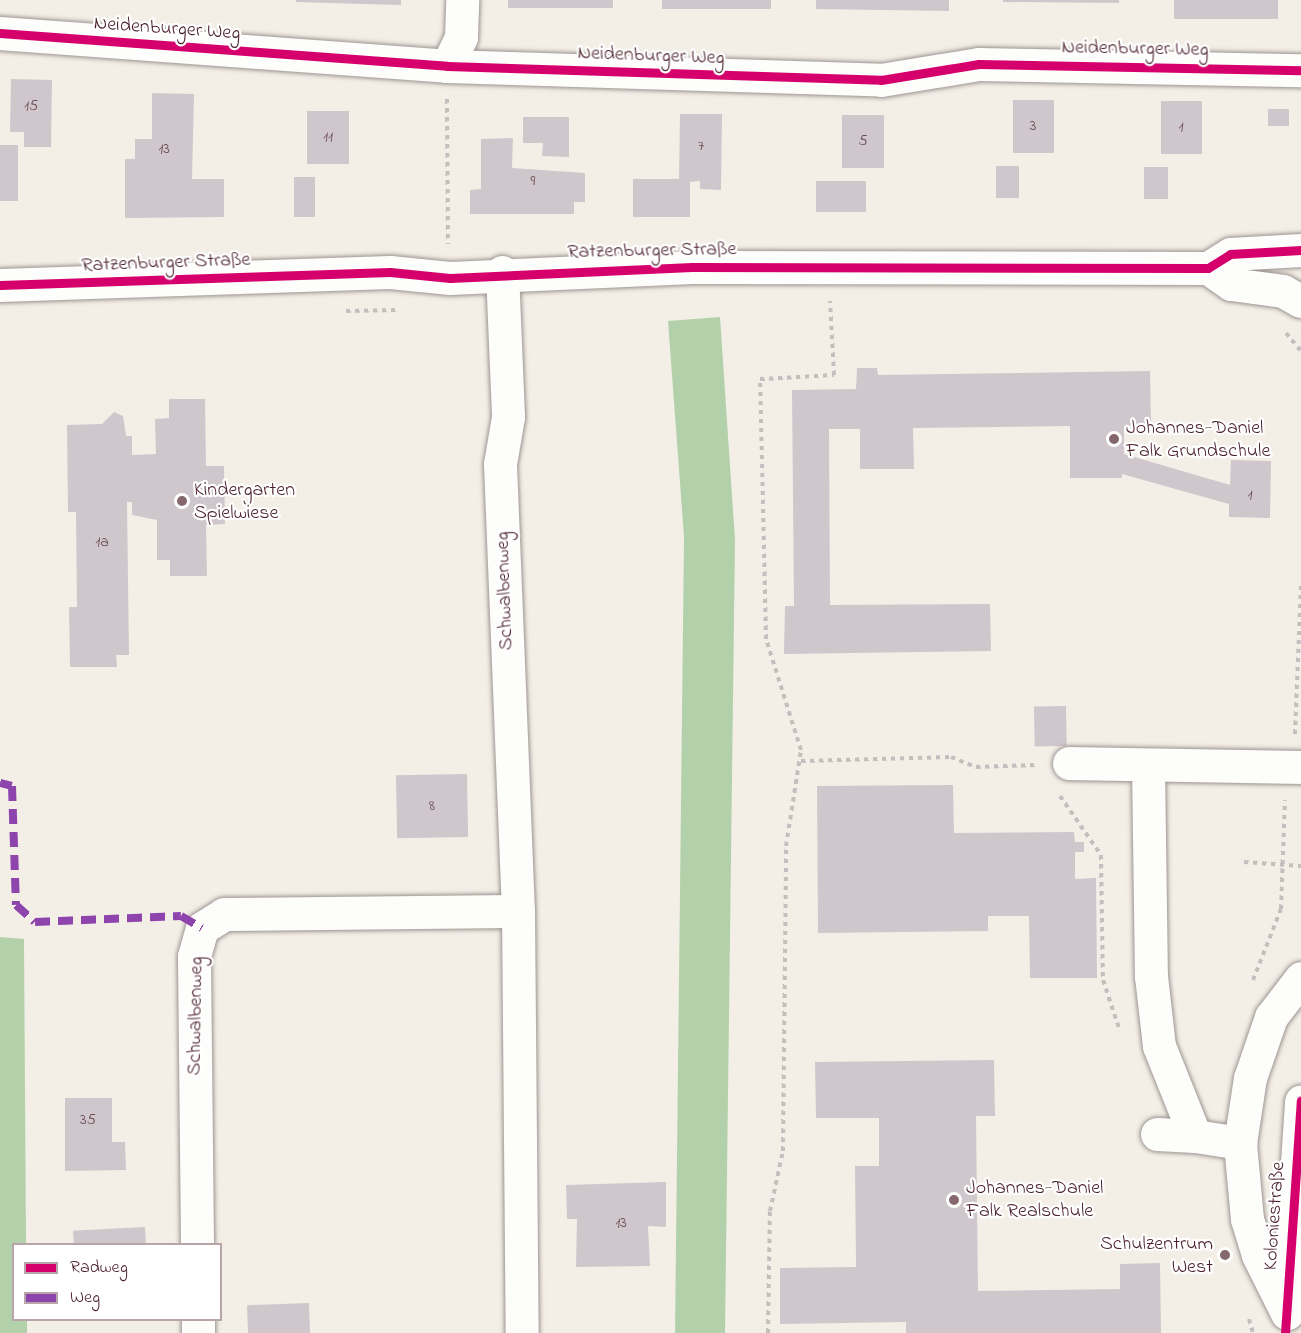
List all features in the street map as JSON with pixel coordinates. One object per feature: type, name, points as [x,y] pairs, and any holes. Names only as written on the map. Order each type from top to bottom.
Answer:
[{"type":"street","points":[[447,66],[461,37],[462,0]]},
{"type":"street","name":"Neidenburger Weg","points":[[0,33],[447,66],[881,81],[978,64],[1301,70]]},
{"type":"street","points":[[1300,302],[1293,280],[1301,251]]},
{"type":"street","name":"Ratzenburger Straße","points":[[0,285],[390,272],[450,278],[502,272],[828,268],[1208,268],[1230,254],[1301,251]]},
{"type":"street","points":[[1208,268],[1231,284],[1283,291],[1300,302]]},
{"type":"street","name":"Schwalbenweg","points":[[502,272],[508,417],[500,464],[518,911],[522,1333]]},
{"type":"street","points":[[1059,764],[1294,766]]},
{"type":"street","points":[[1148,765],[1151,976],[1158,1035],[1195,1136]]},
{"type":"street","name":"Schwalbenweg","points":[[197,1243],[194,956],[202,928],[224,914],[518,911]]},
{"type":"street","points":[[1291,1313],[1250,1228],[1240,1143],[1250,1078],[1271,1017],[1301,978]]},
{"type":"street","name":"Koloniestraße","points":[[1291,1313],[1301,1101]]},
{"type":"street","points":[[1157,1134],[1195,1136],[1240,1143]]},
{"type":"path","points":[[447,66],[450,278]]},
{"type":"path","points":[[768,1333],[770,1211],[783,1151],[786,846],[801,761],[791,711],[766,639],[760,380],[834,375],[828,268]]},
{"type":"path","points":[[1251,987],[1281,909],[1282,864],[1294,766],[1301,585]]},
{"type":"path","points":[[801,761],[951,757],[976,767],[1059,764],[1055,788],[1101,855],[1103,980],[1121,1035]]},
{"type":"path","points":[[1244,862],[1301,866]]},
{"type":"path","points":[[1247,1311],[1252,1333]]},
{"type":"green space","points":[[720,317],[735,540],[725,1333],[675,1333],[684,537],[668,321]]},
{"type":"green space","points":[[0,937],[24,939],[26,1243],[12,1243],[12,1321],[27,1321],[27,1333],[0,1333]]},
{"type":"building","points":[[296,0],[401,0],[401,5],[296,2]]},
{"type":"building","points":[[508,0],[613,0],[613,8],[508,8]]},
{"type":"building","points":[[662,0],[771,0],[771,9],[662,9]]},
{"type":"building","points":[[816,0],[949,0],[949,11],[816,9]]},
{"type":"building","points":[[1003,0],[1119,0],[1119,3],[1003,2]]},
{"type":"building","points":[[1174,0],[1278,0],[1278,19],[1174,19]]},
{"type":"building","points":[[11,79],[52,80],[51,147],[24,147],[24,132],[10,132]]},
{"type":"building","points":[[152,93],[194,94],[192,179],[224,179],[224,217],[125,218],[125,159],[135,159],[135,139],[152,139]]},
{"type":"building","points":[[1013,100],[1054,100],[1054,153],[1013,153]]},
{"type":"building","points":[[1161,101],[1202,101],[1202,154],[1161,154]]},
{"type":"building","points":[[1268,109],[1289,109],[1289,126],[1268,126]]},
{"type":"building","points":[[307,111],[349,111],[349,164],[307,164]]},
{"type":"building","points":[[680,114],[722,114],[721,190],[700,189],[700,181],[690,182],[690,217],[633,217],[633,179],[679,179]]},
{"type":"building","points":[[842,115],[884,115],[884,168],[842,168]]},
{"type":"building","points":[[523,117],[569,117],[569,157],[542,156],[543,143],[523,143]]},
{"type":"building","points":[[513,138],[512,168],[585,173],[585,202],[574,202],[574,214],[470,214],[470,190],[481,189],[481,139]]},
{"type":"building","points":[[0,145],[18,145],[18,201],[0,201]]},
{"type":"building","points":[[996,166],[1019,166],[1019,198],[996,198]]},
{"type":"building","points":[[1144,167],[1168,167],[1168,199],[1144,199]]},
{"type":"building","points":[[294,177],[315,177],[315,217],[294,217]]},
{"type":"building","points":[[816,181],[866,181],[866,212],[816,212]]},
{"type":"building","points":[[857,368],[877,368],[878,375],[1150,371],[1151,425],[1124,426],[1124,454],[1230,485],[1231,460],[1271,461],[1270,518],[1229,517],[1229,504],[1122,474],[1122,478],[1070,478],[1070,426],[913,428],[914,469],[860,469],[860,429],[829,429],[830,605],[990,604],[991,651],[784,654],[785,606],[794,606],[792,390],[856,389]]},
{"type":"building","points":[[169,399],[205,399],[206,466],[224,466],[225,524],[206,525],[207,576],[170,576],[170,560],[157,560],[157,520],[132,515],[132,502],[127,502],[129,655],[116,655],[117,667],[70,667],[69,607],[77,607],[76,512],[68,512],[67,425],[102,424],[114,412],[123,416],[126,436],[132,436],[132,455],[156,454],[155,419],[169,418]]},
{"type":"building","points":[[1066,706],[1067,746],[1035,747],[1034,707]]},
{"type":"building","points":[[467,774],[468,837],[397,838],[396,775]]},
{"type":"building","points":[[953,785],[954,833],[1074,832],[1075,842],[1084,842],[1084,852],[1075,852],[1075,879],[1096,878],[1097,978],[1030,978],[1029,916],[988,916],[988,931],[818,933],[817,786]]},
{"type":"building","points":[[994,1060],[995,1116],[976,1116],[978,1291],[1120,1289],[1120,1264],[1160,1263],[1161,1333],[906,1333],[906,1322],[780,1324],[780,1268],[856,1267],[855,1166],[879,1166],[879,1118],[816,1118],[815,1062]]},
{"type":"building","points":[[65,1098],[112,1098],[112,1142],[125,1142],[126,1170],[65,1171]]},
{"type":"building","points":[[666,1182],[666,1227],[648,1226],[650,1266],[576,1267],[577,1219],[567,1219],[566,1185]]},
{"type":"building","points":[[145,1227],[146,1243],[74,1243],[73,1231]]},
{"type":"building","points":[[309,1303],[310,1333],[248,1333],[247,1305]]},
{"type":"marked path","points":[[0,783],[12,786],[16,905],[35,922],[181,916],[202,928]]},
{"type":"cycle path","points":[[0,33],[447,66],[881,80],[979,64],[1301,70]]},
{"type":"cycle path","points":[[0,285],[390,272],[450,278],[692,267],[1208,268],[1230,254],[1301,250]]},
{"type":"cycle path","points":[[1285,1333],[1301,1101]]},
{"type":"place","name":"Johannes-Daniel Falk Grundschule","points":[[1114,439]]},
{"type":"place","name":"Kindergarten Spielwiese","points":[[182,501]]},
{"type":"place","name":"Johannes-Daniel Falk Realschule","points":[[954,1200]]},
{"type":"place","name":"Schulzentrum West","points":[[1225,1255]]}]
